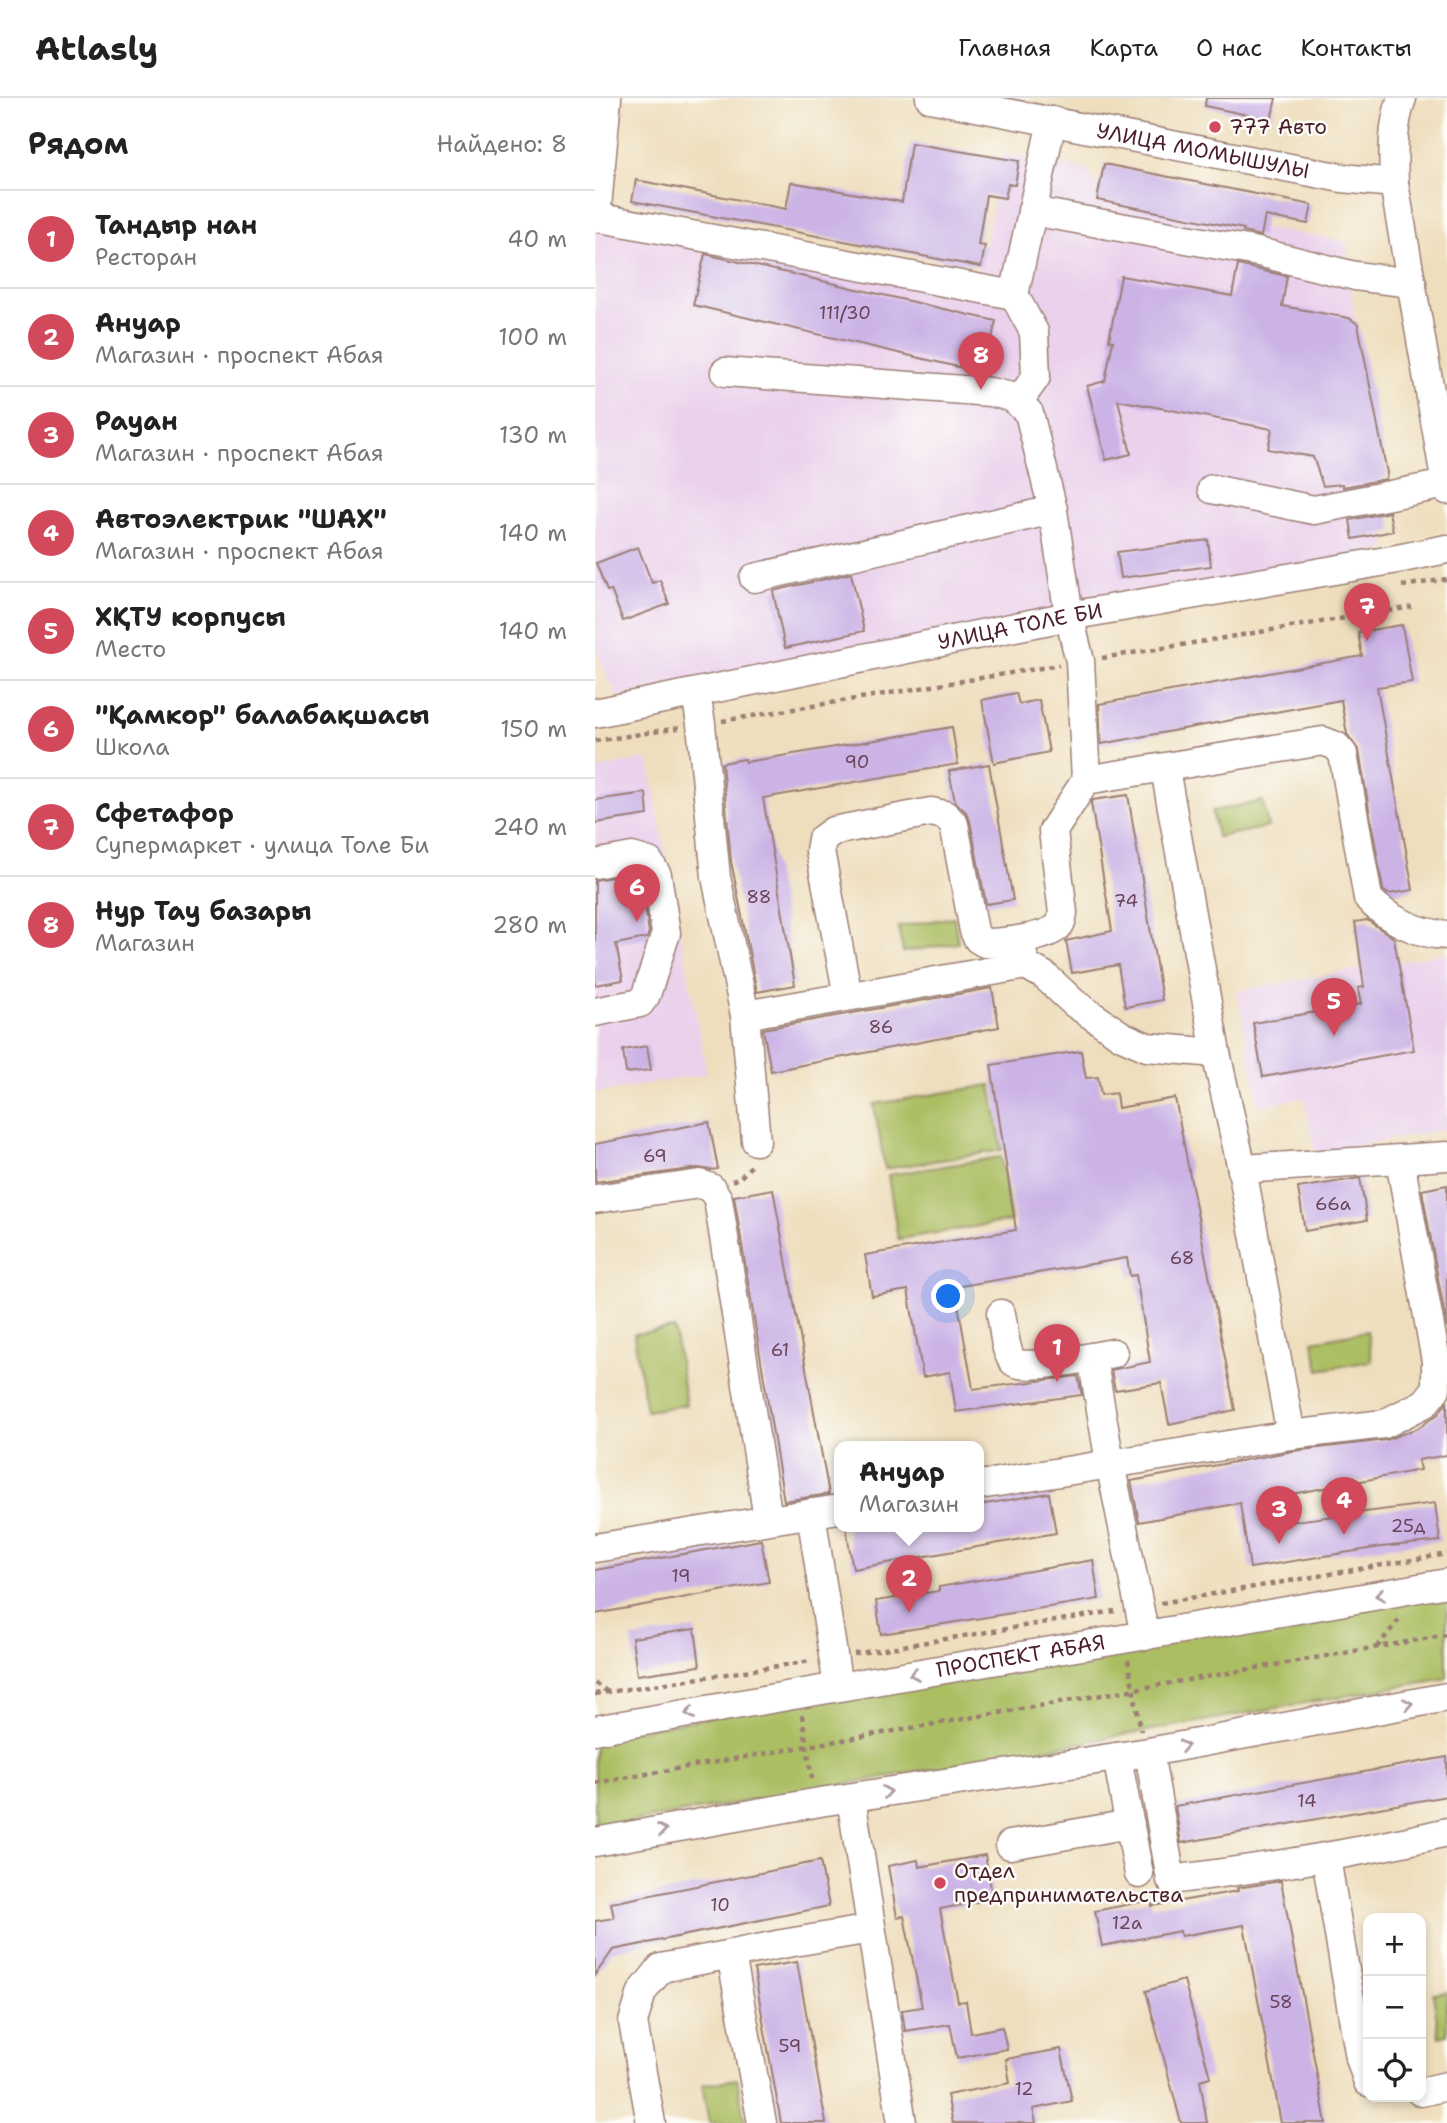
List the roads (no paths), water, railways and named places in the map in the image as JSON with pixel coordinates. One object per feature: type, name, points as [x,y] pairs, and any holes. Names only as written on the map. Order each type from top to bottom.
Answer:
[{"type":"street","points":[[607,98],[596,218],[1014,295],[1034,332],[1036,377],[1019,401]]},
{"type":"street","name":"УЛИЦА МОМЫШУЛЫ","points":[[930,98],[1342,178],[1394,183]]},
{"type":"street","points":[[1212,489],[1314,510],[1446,487],[1394,183],[1392,150],[1395,117],[1402,98]]},
{"type":"street","points":[[1014,295],[1052,121]]},
{"type":"street","points":[[1035,199],[1355,276],[1412,283]]},
{"type":"street","points":[[725,372],[990,392],[1019,401],[1029,413],[1053,510],[1080,661],[1086,780],[1053,831],[1063,913],[1060,925],[1022,952],[848,996],[745,1015]]},
{"type":"street","points":[[754,578],[1053,510]]},
{"type":"street","name":"УЛИЦА ТОЛЕ БИ","points":[[595,713],[696,694],[1068,605],[1392,561],[1447,549]]},
{"type":"street","points":[[696,694],[716,877],[745,1015],[756,1141]]},
{"type":"street","points":[[1086,780],[1323,741],[1336,746],[1343,754],[1368,898],[1389,915],[1418,929],[1447,935]]},
{"type":"street","points":[[1165,769],[1216,1053],[1242,1169],[1291,1435]]},
{"type":"street","points":[[848,996],[820,851],[822,839],[833,831],[931,812],[945,815],[954,824],[974,931],[978,939],[1022,952],[1075,1003],[1134,1042],[1147,1048],[1216,1053]]},
{"type":"street","points":[[595,864],[632,857],[649,862],[657,875],[666,933],[646,995],[640,1003],[595,1012]]},
{"type":"street","points":[[1242,1169],[1447,1156]]},
{"type":"street","points":[[984,1484],[1291,1435],[1384,1424],[1425,1403],[1436,1389],[1436,1361],[1400,1160]]},
{"type":"street","points":[[595,1199],[700,1184],[711,1188],[718,1199],[768,1520]]},
{"type":"street","points":[[1001,1314],[1011,1360],[1017,1364],[1023,1366],[1102,1355],[1109,1463],[1139,1606],[1136,1645]]},
{"type":"street","points":[[595,1548],[834,1510]]},
{"type":"street","points":[[811,1513],[838,1687]]},
{"type":"street","name":"ПРОСПЕКТ АБАЯ","points":[[595,1730],[838,1687],[1136,1645],[1447,1583]]},
{"type":"street","points":[[595,1842],[851,1798],[1117,1757],[1145,1742],[1447,1697]]},
{"type":"street","points":[[1145,1742],[1171,1880],[1326,1858],[1447,1832]]},
{"type":"street","points":[[1117,1757],[1139,1874]]},
{"type":"street","points":[[851,1798],[902,2123]]},
{"type":"street","points":[[1010,1845],[1130,1824]]},
{"type":"street","points":[[1326,1858],[1363,2067]]},
{"type":"street","points":[[652,2123],[633,2022],[642,1992],[661,1968],[871,1929]]},
{"type":"street","points":[[731,1954],[761,2123]]},
{"type":"street","points":[[1426,2091],[1447,2086]]},
{"type":"place","name":"777 Авто","points":[[1215,127]]},
{"type":"place","name":"Нур Тау базары","points":[[981,390]]},
{"type":"place","name":"Сфетафор","points":[[1367,641]]},
{"type":"place","name":"\"Қамкор\" балабақшасы","points":[[637,922]]},
{"type":"place","name":"ХҚТУ корпусы","points":[[1334,1036]]},
{"type":"place","name":"Тандыр нан","points":[[1057,1382]]},
{"type":"place","name":"Автоэлектрик \"ШАХ\"","points":[[1344,1535]]},
{"type":"place","name":"Рауан","points":[[1279,1544]]},
{"type":"place","name":"Ануар","points":[[909,1613]]},
{"type":"place","name":"Отдел предпринимательства","points":[[940,1883]]}]
